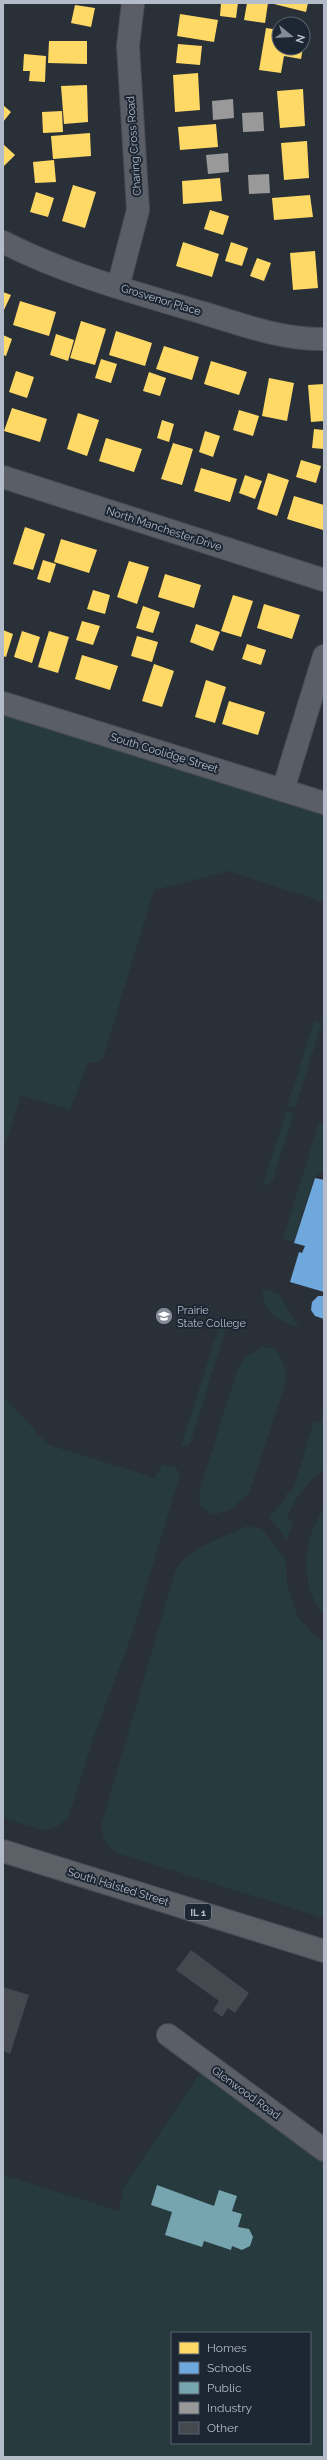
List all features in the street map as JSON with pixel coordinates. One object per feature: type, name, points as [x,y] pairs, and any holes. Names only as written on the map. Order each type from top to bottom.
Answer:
[{"type":"main road","name":"South Halsted Street","points":[[3,1851],[324,1951]]},
{"type":"street","name":"Charing Cross Road","points":[[118,288],[138,210],[128,52],[129,27],[134,3]]},
{"type":"street","name":"Grosvenor Place","points":[[3,242],[37,260],[118,288],[284,337],[324,339]]},
{"type":"street","name":"North Manchester Drive","points":[[3,478],[324,580]]},
{"type":"street","points":[[283,790],[324,656]]},
{"type":"street","name":"South Coolidge Street","points":[[3,703],[324,803]]},
{"type":"street","name":"Glenwood Road","points":[[168,2036],[324,2150]]},
{"type":"green space","points":[[3,714],[324,814],[324,902],[229,871],[154,890],[103,1058],[97,1063],[88,1062],[70,1110],[21,1095],[3,1151]]},
{"type":"green space","points":[[314,1021],[322,1023],[295,1108],[288,1105]]},
{"type":"green space","points":[[286,1111],[294,1113],[273,1180],[264,1186],[263,1185]]},
{"type":"green space","points":[[324,1122],[324,1170],[314,1178],[294,1242],[283,1239],[318,1125]]},
{"type":"green space","points":[[263,1289],[279,1294],[299,1328],[273,1315],[265,1304]]},
{"type":"green space","points":[[220,1323],[227,1325],[191,1441],[188,1445],[181,1446]]},
{"type":"green space","points":[[263,1347],[274,1348],[283,1361],[286,1377],[284,1387],[249,1493],[230,1510],[212,1515],[200,1506],[199,1492],[237,1371],[246,1356]]},
{"type":"green space","points":[[3,1396],[35,1430],[36,1436],[40,1436],[49,1445],[155,1478],[162,1464],[176,1468],[180,1475],[132,1634],[94,1736],[69,1816],[58,1826],[48,1829],[38,1829],[3,1818]]},
{"type":"green space","points":[[324,1409],[324,1469],[302,1490],[290,1510],[287,1517],[293,1522],[287,1540],[269,1517],[284,1500],[288,1491],[292,1492],[314,1422],[320,1423]]},
{"type":"green space","points":[[324,1509],[324,1615],[316,1604],[310,1591],[306,1563],[311,1534]]},
{"type":"green space","points":[[247,1526],[262,1529],[286,1560],[287,1583],[297,1616],[314,1635],[324,1642],[324,1918],[117,1853],[107,1844],[102,1832],[102,1823],[175,1572],[188,1556],[197,1550],[217,1539]]},
{"type":"green space","points":[[202,2070],[324,2159],[324,2457],[3,2457],[3,2175],[119,2211],[123,2188]]},
{"type":"building: Homes","points":[[221,3],[238,3],[236,18],[220,16]]},
{"type":"building: Homes","points":[[247,3],[268,3],[265,23],[244,20]]},
{"type":"building: Homes","points":[[270,3],[308,3],[306,12]]},
{"type":"building: Homes","points":[[75,5],[95,8],[91,27],[71,23]]},
{"type":"building: Homes","points":[[180,14],[218,20],[214,42],[177,36]]},
{"type":"building: Homes","points":[[266,28],[271,29],[271,56],[284,56],[281,73],[259,70]]},
{"type":"building: Homes","points":[[49,41],[87,41],[87,64],[48,63]]},
{"type":"building: Homes","points":[[178,44],[202,46],[200,65],[176,63]]},
{"type":"building: Homes","points":[[24,54],[46,56],[45,82],[29,81],[30,71],[23,71]]},
{"type":"building: Homes","points":[[284,56],[302,56],[301,59]]},
{"type":"building: Homes","points":[[198,73],[200,110],[175,112],[173,75]]},
{"type":"building: Homes","points":[[87,85],[88,122],[64,124],[61,86]]},
{"type":"building: Homes","points":[[303,89],[305,126],[280,128],[277,91]]},
{"type":"building: Homes","points":[[3,105],[11,112],[3,122]]},
{"type":"building: Homes","points":[[62,111],[63,132],[43,133],[42,112]]},
{"type":"building: Homes","points":[[216,124],[218,147],[180,150],[178,127]]},
{"type":"building: Homes","points":[[90,133],[91,156],[53,159],[51,136]]},
{"type":"building: Homes","points":[[307,141],[309,178],[284,180],[281,143]]},
{"type":"building: Homes","points":[[3,144],[15,155],[3,167]]},
{"type":"building: Homes","points":[[54,160],[56,182],[35,183],[33,162]]},
{"type":"building: Homes","points":[[220,178],[222,201],[183,204],[182,181]]},
{"type":"building: Homes","points":[[73,185],[96,192],[85,228],[62,221]]},
{"type":"building: Homes","points":[[36,192],[54,198],[48,217],[30,212]]},
{"type":"building: Homes","points":[[310,195],[313,217],[274,220],[272,198]]},
{"type":"building: Homes","points":[[210,210],[229,216],[223,235],[204,229]]},
{"type":"building: Homes","points":[[183,242],[219,254],[212,277],[176,266]]},
{"type":"building: Homes","points":[[231,242],[248,248],[242,266],[225,261]]},
{"type":"building: Homes","points":[[315,251],[318,288],[293,290],[290,253]]},
{"type":"building: Homes","points":[[257,258],[271,263],[264,281],[250,276]]},
{"type":"building: Homes","points":[[3,292],[11,295],[3,312]]},
{"type":"building: Homes","points":[[20,301],[56,312],[49,336],[13,325]]},
{"type":"building: Homes","points":[[81,321],[106,329],[95,365],[70,358]]},
{"type":"building: Homes","points":[[116,331],[152,343],[145,366],[109,355]]},
{"type":"building: Homes","points":[[56,334],[74,340],[68,361],[50,355]]},
{"type":"building: Homes","points":[[3,335],[12,339],[6,356],[3,355]]},
{"type":"building: Homes","points":[[164,346],[199,357],[192,380],[156,369]]},
{"type":"building: Homes","points":[[101,359],[117,364],[111,383],[95,378]]},
{"type":"building: Homes","points":[[211,361],[247,372],[239,395],[204,384]]},
{"type":"building: Homes","points":[[16,371],[34,377],[27,398],[9,392]]},
{"type":"building: Homes","points":[[149,372],[166,378],[160,396],[143,391]]},
{"type":"building: Homes","points":[[269,378],[294,383],[287,421],[262,416]]},
{"type":"building: Homes","points":[[324,384],[324,421],[311,422],[308,385]]},
{"type":"building: Homes","points":[[12,408],[47,419],[40,442],[4,431]]},
{"type":"building: Homes","points":[[239,410],[259,416],[253,436],[233,430]]},
{"type":"building: Homes","points":[[78,413],[99,420],[87,456],[67,449]]},
{"type":"building: Homes","points":[[162,420],[174,424],[169,442],[157,438]]},
{"type":"building: Homes","points":[[314,429],[324,430],[324,449],[312,448]]},
{"type":"building: Homes","points":[[205,431],[220,436],[213,457],[199,452]]},
{"type":"building: Homes","points":[[106,438],[142,449],[134,472],[99,461]]},
{"type":"building: Homes","points":[[173,443],[193,449],[182,485],[161,479]]},
{"type":"building: Homes","points":[[301,460],[321,466],[316,483],[296,477]]},
{"type":"building: Homes","points":[[201,468],[237,479],[230,502],[194,491]]},
{"type":"building: Homes","points":[[268,473],[289,480],[277,516],[257,509]]},
{"type":"building: Homes","points":[[245,475],[262,481],[255,499],[239,493]]},
{"type":"building: Homes","points":[[294,496],[324,505],[323,530],[287,519]]},
{"type":"building: Homes","points":[[25,527],[45,534],[33,570],[13,564]]},
{"type":"building: Homes","points":[[61,539],[97,550],[89,573],[54,562]]},
{"type":"building: Homes","points":[[43,560],[56,564],[50,583],[37,579]]},
{"type":"building: Homes","points":[[129,561],[149,567],[137,604],[117,597]]},
{"type":"building: Homes","points":[[165,574],[201,585],[194,608],[158,597]]},
{"type":"building: Homes","points":[[93,590],[110,595],[105,614],[87,609]]},
{"type":"building: Homes","points":[[233,595],[253,601],[241,637],[221,631]]},
{"type":"building: Homes","points":[[264,604],[300,615],[292,639],[257,628]]},
{"type":"building: Homes","points":[[143,606],[160,612],[153,633],[136,628]]},
{"type":"building: Homes","points":[[82,621],[100,626],[93,645],[76,640]]},
{"type":"building: Homes","points":[[196,624],[220,632],[213,651],[190,642]]},
{"type":"building: Homes","points":[[3,630],[13,634],[6,657],[3,656]]},
{"type":"building: Homes","points":[[22,631],[40,637],[32,663],[14,657]]},
{"type":"building: Homes","points":[[49,631],[69,637],[58,673],[38,667]]},
{"type":"building: Homes","points":[[137,636],[158,642],[152,662],[131,656]]},
{"type":"building: Homes","points":[[247,644],[266,650],[261,665],[242,659]]},
{"type":"building: Homes","points":[[82,655],[118,666],[110,690],[75,679]]},
{"type":"building: Homes","points":[[154,664],[174,671],[162,707],[142,701]]},
{"type":"building: Homes","points":[[206,680],[226,687],[215,723],[195,717]]},
{"type":"building: Homes","points":[[229,701],[265,712],[258,735],[222,724]]},
{"type":"building: Schools","points":[[315,1178],[324,1180],[324,1292],[290,1282],[299,1252],[302,1253],[305,1246],[294,1243]]},
{"type":"building: Schools","points":[[318,1296],[324,1296],[324,1319],[315,1316],[311,1310],[312,1302]]},
{"type":"building: Public","points":[[157,2185],[214,2206],[219,2190],[237,2196],[232,2211],[242,2214],[238,2227],[249,2229],[253,2237],[250,2246],[242,2250],[232,2246],[231,2250],[204,2241],[202,2247],[165,2235],[172,2212],[151,2205]]},
{"type":"building: Industry","points":[[233,99],[234,118],[213,120],[212,101]]},
{"type":"building: Industry","points":[[263,112],[264,131],[243,132],[242,113]]},
{"type":"building: Industry","points":[[228,153],[229,172],[208,174],[206,155]]},
{"type":"building: Industry","points":[[269,174],[270,193],[249,194],[248,175]]},
{"type":"building: Other","points":[[191,1950],[249,1993],[235,2013],[228,2008],[222,2017],[213,2010],[219,2001],[176,1970]]},
{"type":"building: Other","points":[[3,1987],[29,1995],[10,2054],[3,2051]]},
{"type":"place","name":"Prairie State College","points":[[164,1316]]}]
